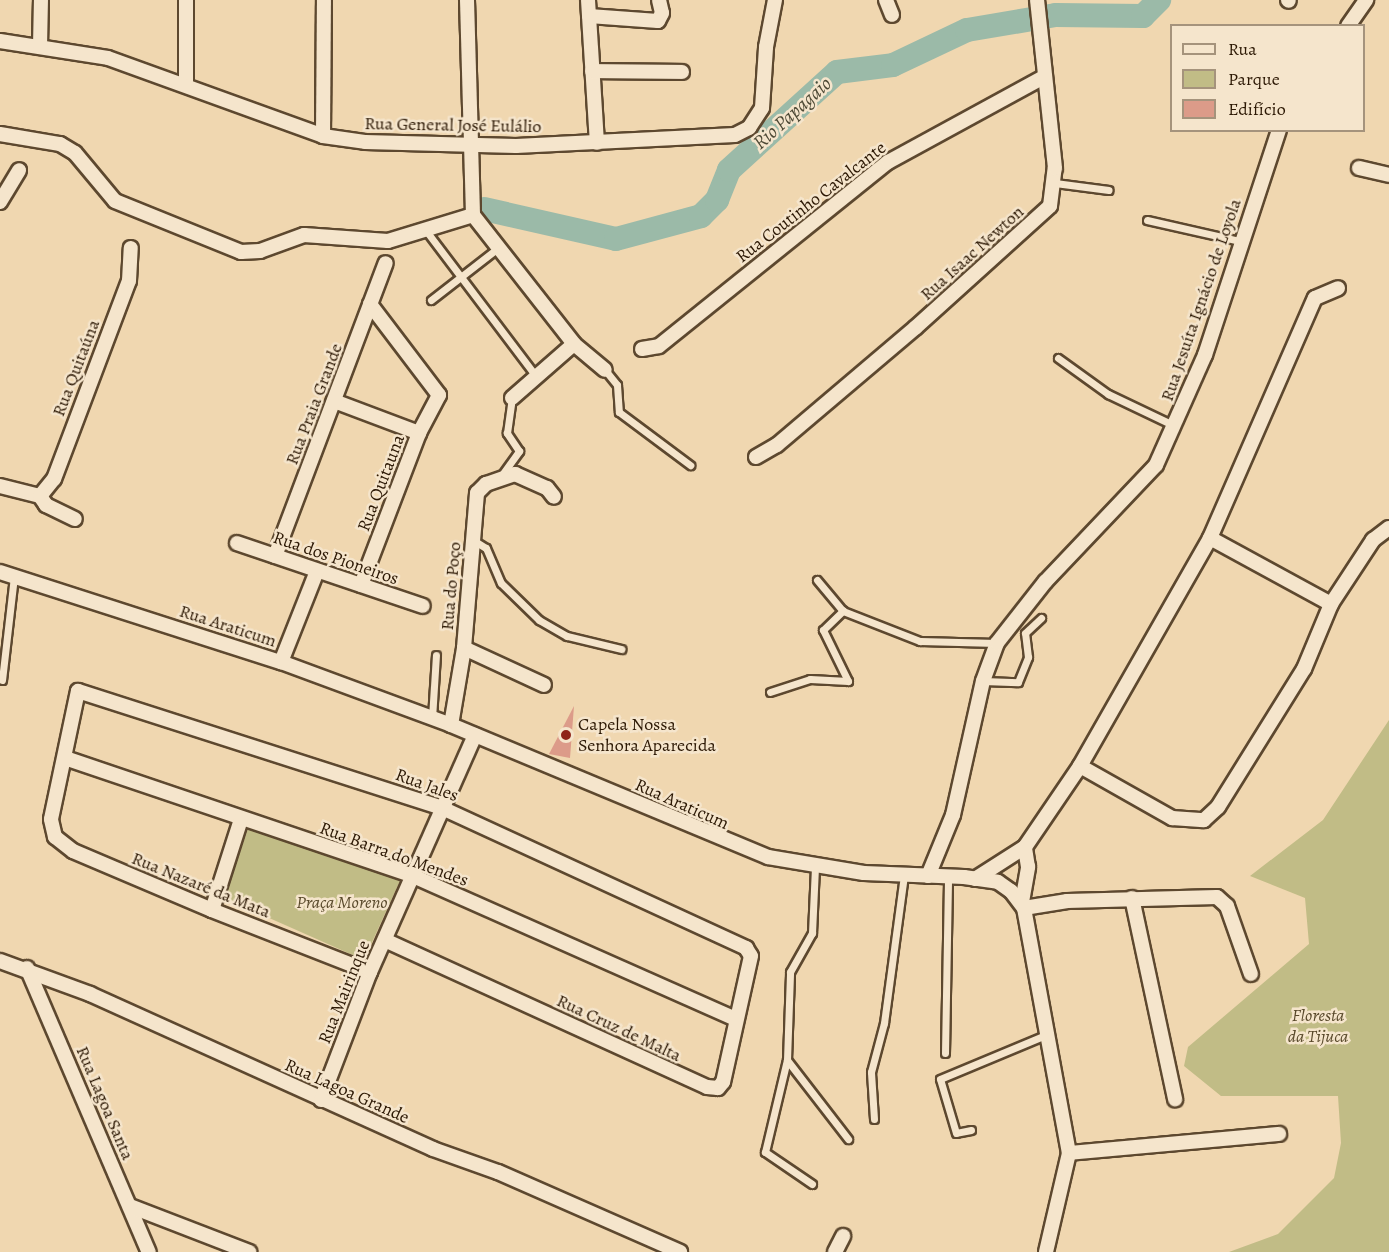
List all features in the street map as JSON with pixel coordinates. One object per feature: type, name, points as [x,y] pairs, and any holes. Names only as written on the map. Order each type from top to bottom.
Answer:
[{"type":"street","points":[[40,46],[41,0]]},
{"type":"street","points":[[186,0],[186,83]]},
{"type":"street","points":[[323,136],[324,0]]},
{"type":"street","points":[[466,0],[468,144],[473,215],[574,344],[605,370]]},
{"type":"street","points":[[588,0],[597,142]]},
{"type":"street","points":[[589,16],[658,21],[662,13],[659,0]]},
{"type":"street","name":"Rua General José Eulálio","points":[[0,41],[108,58],[186,83],[323,136],[396,144],[468,144],[597,142],[735,135],[749,128],[762,108],[766,47],[775,0]]},
{"type":"street","points":[[886,0],[892,15]]},
{"type":"street","points":[[1349,24],[1366,0]]},
{"type":"street","name":"Rua Isaac Newton","points":[[756,457],[777,445],[1023,234],[1050,206],[1055,183],[1038,3]]},
{"type":"street","points":[[592,70],[682,72]]},
{"type":"street","name":"Rua Coutinho Cavalcante","points":[[642,349],[659,346],[888,162],[1044,77]]},
{"type":"street","name":"Rua Jesuíta Ignácio de Loyola","points":[[928,876],[953,814],[983,681],[997,643],[1045,582],[1145,481],[1176,426],[1245,242],[1264,164],[1278,132]]},
{"type":"street","points":[[0,134],[60,144],[75,153],[115,201],[241,252],[260,251],[304,235],[388,241],[427,232],[473,215]]},
{"type":"street","points":[[1359,168],[1389,175]]},
{"type":"street","points":[[0,202],[19,170]]},
{"type":"street","name":"Rua Quitaúna","points":[[40,496],[54,479],[129,281],[131,248]]},
{"type":"street","name":"Rua Praia Grande","points":[[275,556],[386,263]]},
{"type":"street","points":[[975,879],[1025,847],[1080,766],[1210,538],[1315,298],[1338,288]]},
{"type":"street","name":"Rua Quitauna","points":[[361,585],[419,433],[439,395],[370,304]]},
{"type":"street","points":[[512,399],[535,375],[574,344]]},
{"type":"street","points":[[334,401],[419,433]]},
{"type":"street","name":"Rua do Poço","points":[[451,725],[464,648],[477,493],[500,477],[515,474],[547,488],[554,497]]},
{"type":"street","points":[[0,486],[40,496],[46,505],[75,519]]},
{"type":"street","points":[[1080,766],[1172,818],[1204,820],[1218,807],[1304,669],[1331,604],[1373,540],[1389,528]]},
{"type":"street","points":[[1210,538],[1331,604]]},
{"type":"street","name":"Rua dos Pioneiros","points":[[237,543],[423,606]]},
{"type":"street","points":[[281,662],[317,571]]},
{"type":"street","name":"Rua Araticum","points":[[0,572],[281,662],[451,725],[735,846],[815,867],[998,882],[1023,905]]},
{"type":"street","points":[[464,648],[544,685]]},
{"type":"street","name":"Rua Jales","points":[[65,758],[76,697],[84,689],[442,808],[746,948],[750,958]]},
{"type":"street","name":"Rua Mairinque","points":[[321,1100],[370,972],[475,735]]},
{"type":"street","name":"Rua Barra do Mendes","points":[[65,758],[413,876],[736,1019]]},
{"type":"street","name":"Rua Nazaré da Mata","points":[[65,758],[51,819],[55,837],[73,851],[212,910],[370,972]]},
{"type":"street","points":[[212,910],[241,819]]},
{"type":"street","points":[[1025,847],[1028,867],[1023,905],[1069,1153],[1046,1252]]},
{"type":"street","points":[[1023,905],[1132,898],[1222,899],[1251,974]]},
{"type":"street","points":[[1132,898],[1175,1099]]},
{"type":"street","name":"Rua Cruz de Malta","points":[[385,940],[711,1089],[723,1082],[750,958]]},
{"type":"street","name":"Rua Lagoa Grande","points":[[0,961],[27,968],[321,1100],[680,1252]]},
{"type":"street","name":"Rua Lagoa Santa","points":[[27,968],[149,1252]]},
{"type":"street","points":[[1069,1153],[1279,1134]]},
{"type":"street","points":[[130,1206],[249,1252]]},
{"type":"street","points":[[835,1252],[843,1236]]},
{"type":"lane","points":[[1055,183],[1109,190]]},
{"type":"lane","points":[[1147,220],[1245,242]]},
{"type":"lane","points":[[427,232],[535,375]]},
{"type":"lane","points":[[431,300],[500,247]]},
{"type":"lane","points":[[1058,358],[1108,394],[1176,426]]},
{"type":"lane","points":[[605,370],[617,385],[619,412],[690,465]]},
{"type":"lane","points":[[500,477],[519,452],[507,433],[512,399]]},
{"type":"lane","points":[[473,540],[486,548],[501,584],[538,620],[567,636],[621,649]]},
{"type":"lane","points":[[2,680],[14,577]]},
{"type":"lane","points":[[817,580],[843,611],[920,641],[997,643]]},
{"type":"lane","points":[[770,692],[810,680],[848,681],[823,630],[843,611]]},
{"type":"lane","points":[[983,681],[1018,682],[1028,657],[1025,633],[1041,618]]},
{"type":"lane","points":[[432,718],[436,655]]},
{"type":"lane","points":[[812,1184],[765,1152],[787,1060],[790,972],[812,933],[815,867]]},
{"type":"lane","points":[[874,1119],[870,1078],[884,1023],[904,875]]},
{"type":"lane","points":[[945,1053],[948,877]]},
{"type":"lane","points":[[971,1130],[956,1133],[940,1079],[1048,1034]]},
{"type":"lane","points":[[787,1060],[848,1139]]},
{"type":"green space","name":"Floresta da Tijuca","points":[[1389,720],[1389,1252],[1229,1252],[1278,1234],[1334,1178],[1341,1143],[1338,1096],[1221,1096],[1184,1066],[1188,1047],[1309,944],[1305,898],[1250,876],[1323,820]]},
{"type":"green space","name":"Praça Moreno","points":[[249,826],[402,876],[364,960],[224,898]]},
{"type":"building","name":"Capela Nossa Senhora Aparecida","points":[[574,706],[570,758],[549,754]]},
{"type":"waterway","name":"Rio Papagaio","points":[[484,209],[616,239],[701,216],[717,200],[729,170],[837,72],[893,65],[967,30],[1056,15],[1143,16],[1159,0]]},
{"type":"place","name":"Capela Nossa Senhora Aparecida","points":[[566,735]]}]
